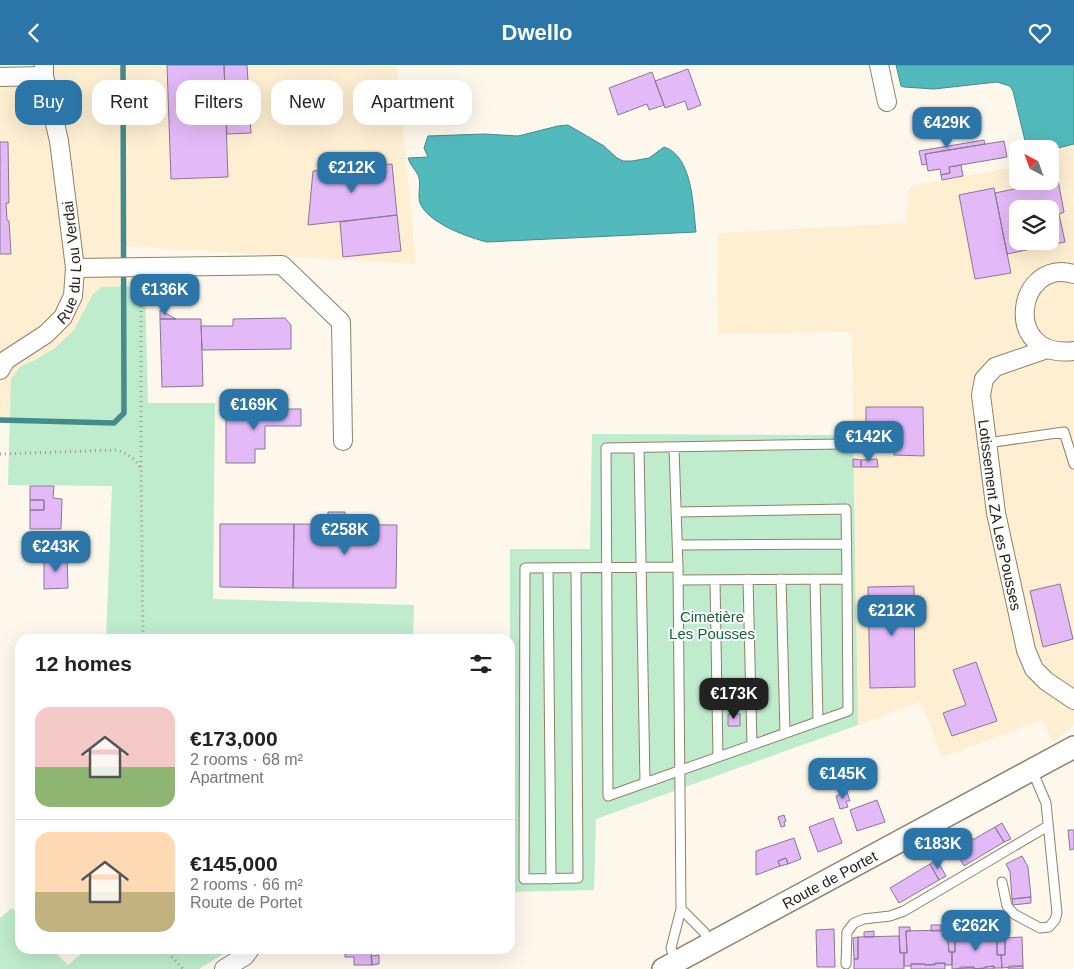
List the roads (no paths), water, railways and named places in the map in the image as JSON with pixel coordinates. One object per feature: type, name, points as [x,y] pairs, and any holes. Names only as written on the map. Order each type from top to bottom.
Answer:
[{"type":"street","points":[[879,65],[887,102]]},
{"type":"street","points":[[0,77],[44,70]]},
{"type":"street","name":"Rue du Lou Verdai","points":[[0,370],[6,360],[46,334],[63,317],[72,296],[75,268],[60,141],[44,70]]},
{"type":"street","points":[[75,268],[282,265],[341,321],[343,441]]},
{"type":"street","points":[[1074,274],[1068,272],[1054,273],[1041,279],[1032,288],[1025,300],[1023,314],[1026,328],[1034,340],[1047,349],[1061,353],[1074,351]]},
{"type":"street","name":"Lotissement ZA Les Pousses","points":[[1047,349],[994,367],[984,379],[981,395],[996,513],[1026,650],[1034,669],[1046,681],[1074,700]]},
{"type":"street","name":"Route de Portet","points":[[669,965],[1074,747]]},
{"type":"street","points":[[224,969],[246,954]]},
{"type":"lane","points":[[987,443],[1064,432],[1074,464]]},
{"type":"lane","points":[[676,512],[846,509],[848,711],[608,796],[606,448],[840,445]]},
{"type":"lane","points":[[669,965],[681,909],[678,545],[674,447]]},
{"type":"lane","points":[[639,448],[644,783]]},
{"type":"lane","points":[[678,545],[846,544]]},
{"type":"lane","points":[[576,568],[578,878],[524,879],[525,568],[678,567]]},
{"type":"lane","points":[[548,568],[551,879]]},
{"type":"lane","points":[[748,579],[752,745]]},
{"type":"lane","points":[[781,579],[785,733]]},
{"type":"lane","points":[[815,579],[818,721]]},
{"type":"lane","points":[[678,580],[847,579]]},
{"type":"lane","points":[[715,580],[718,757]]},
{"type":"lane","points":[[1002,882],[1007,906],[1014,914],[1040,928],[1050,927],[1057,913],[1046,803],[1032,769]]},
{"type":"lane","points":[[846,964],[847,932],[854,923],[864,919],[890,916],[904,911],[1048,826]]},
{"type":"lane","points":[[681,909],[704,932],[710,943]]},
{"type":"water","points":[[896,65],[1074,65],[1074,144],[1059,148],[1059,140],[1025,140],[1013,91],[1010,86],[997,82],[934,89],[901,86]]},
{"type":"water","points":[[568,125],[604,146],[623,161],[649,158],[664,147],[674,152],[681,161],[690,183],[696,232],[487,242],[469,237],[439,223],[424,210],[420,203],[419,178],[408,158],[428,157],[424,148],[428,136],[484,134],[518,136]]},
{"type":"waterway","points":[[0,420],[114,423],[124,413],[123,65]]},
{"type":"park label","name":"Cimetière Les Pousses","points":[[712,624]]}]
